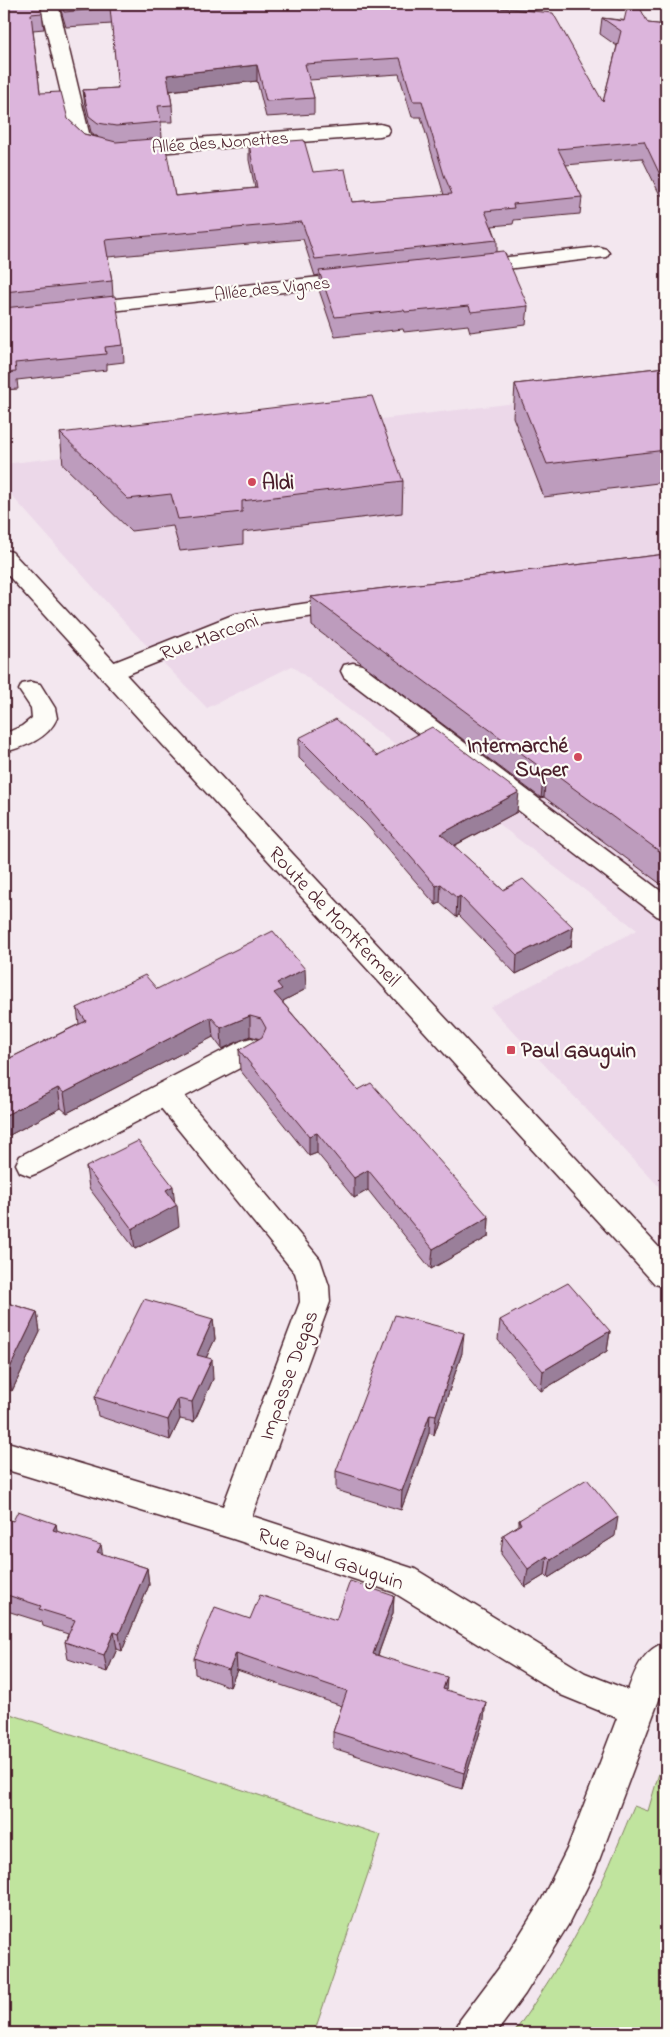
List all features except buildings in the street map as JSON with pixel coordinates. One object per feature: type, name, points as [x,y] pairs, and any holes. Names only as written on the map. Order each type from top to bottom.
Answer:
[{"type":"street","name":"Allée des Nonettes","points":[[49,4],[80,135],[93,146],[117,150],[380,129]]},
{"type":"street","points":[[450,269],[599,253]]},
{"type":"street","name":"Allée des Vignes","points":[[4,317],[371,278]]},
{"type":"street","name":"Route de Montfermeil","points":[[4,557],[666,1275]]},
{"type":"street","name":"Rue Marconi","points":[[111,673],[243,619],[372,602]]},
{"type":"street","points":[[353,671],[666,909]]},
{"type":"street","points":[[4,744],[39,728],[44,720],[44,711],[31,690]]},
{"type":"street","points":[[30,1164],[251,1049]]},
{"type":"street","name":"Impasse Degas","points":[[166,1094],[309,1268],[314,1286],[315,1302],[233,1524]]},
{"type":"street","name":"Rue Paul Gauguin","points":[[4,1455],[233,1524],[403,1580],[573,1684],[637,1710]]},
{"type":"street","points":[[473,2033],[516,1974],[555,1912],[582,1858],[651,1673],[666,1658]]},
{"type":"shaded area","points":[[666,385],[666,1194],[490,1007],[637,930],[292,666],[207,708],[126,624],[4,487],[4,464]]},
{"type":"green space","points":[[4,1712],[381,1835],[314,2033],[4,2033]]},
{"type":"green space","points":[[666,1749],[666,2033],[514,2033],[572,1942],[592,1903],[634,1806],[648,1811]]},
{"type":"place","name":"Aldi","points":[[252,482]]},
{"type":"place","name":"Intermarché Super","points":[[578,757]]},
{"type":"place","name":"Paul Gauguin","points":[[511,1050]]}]
